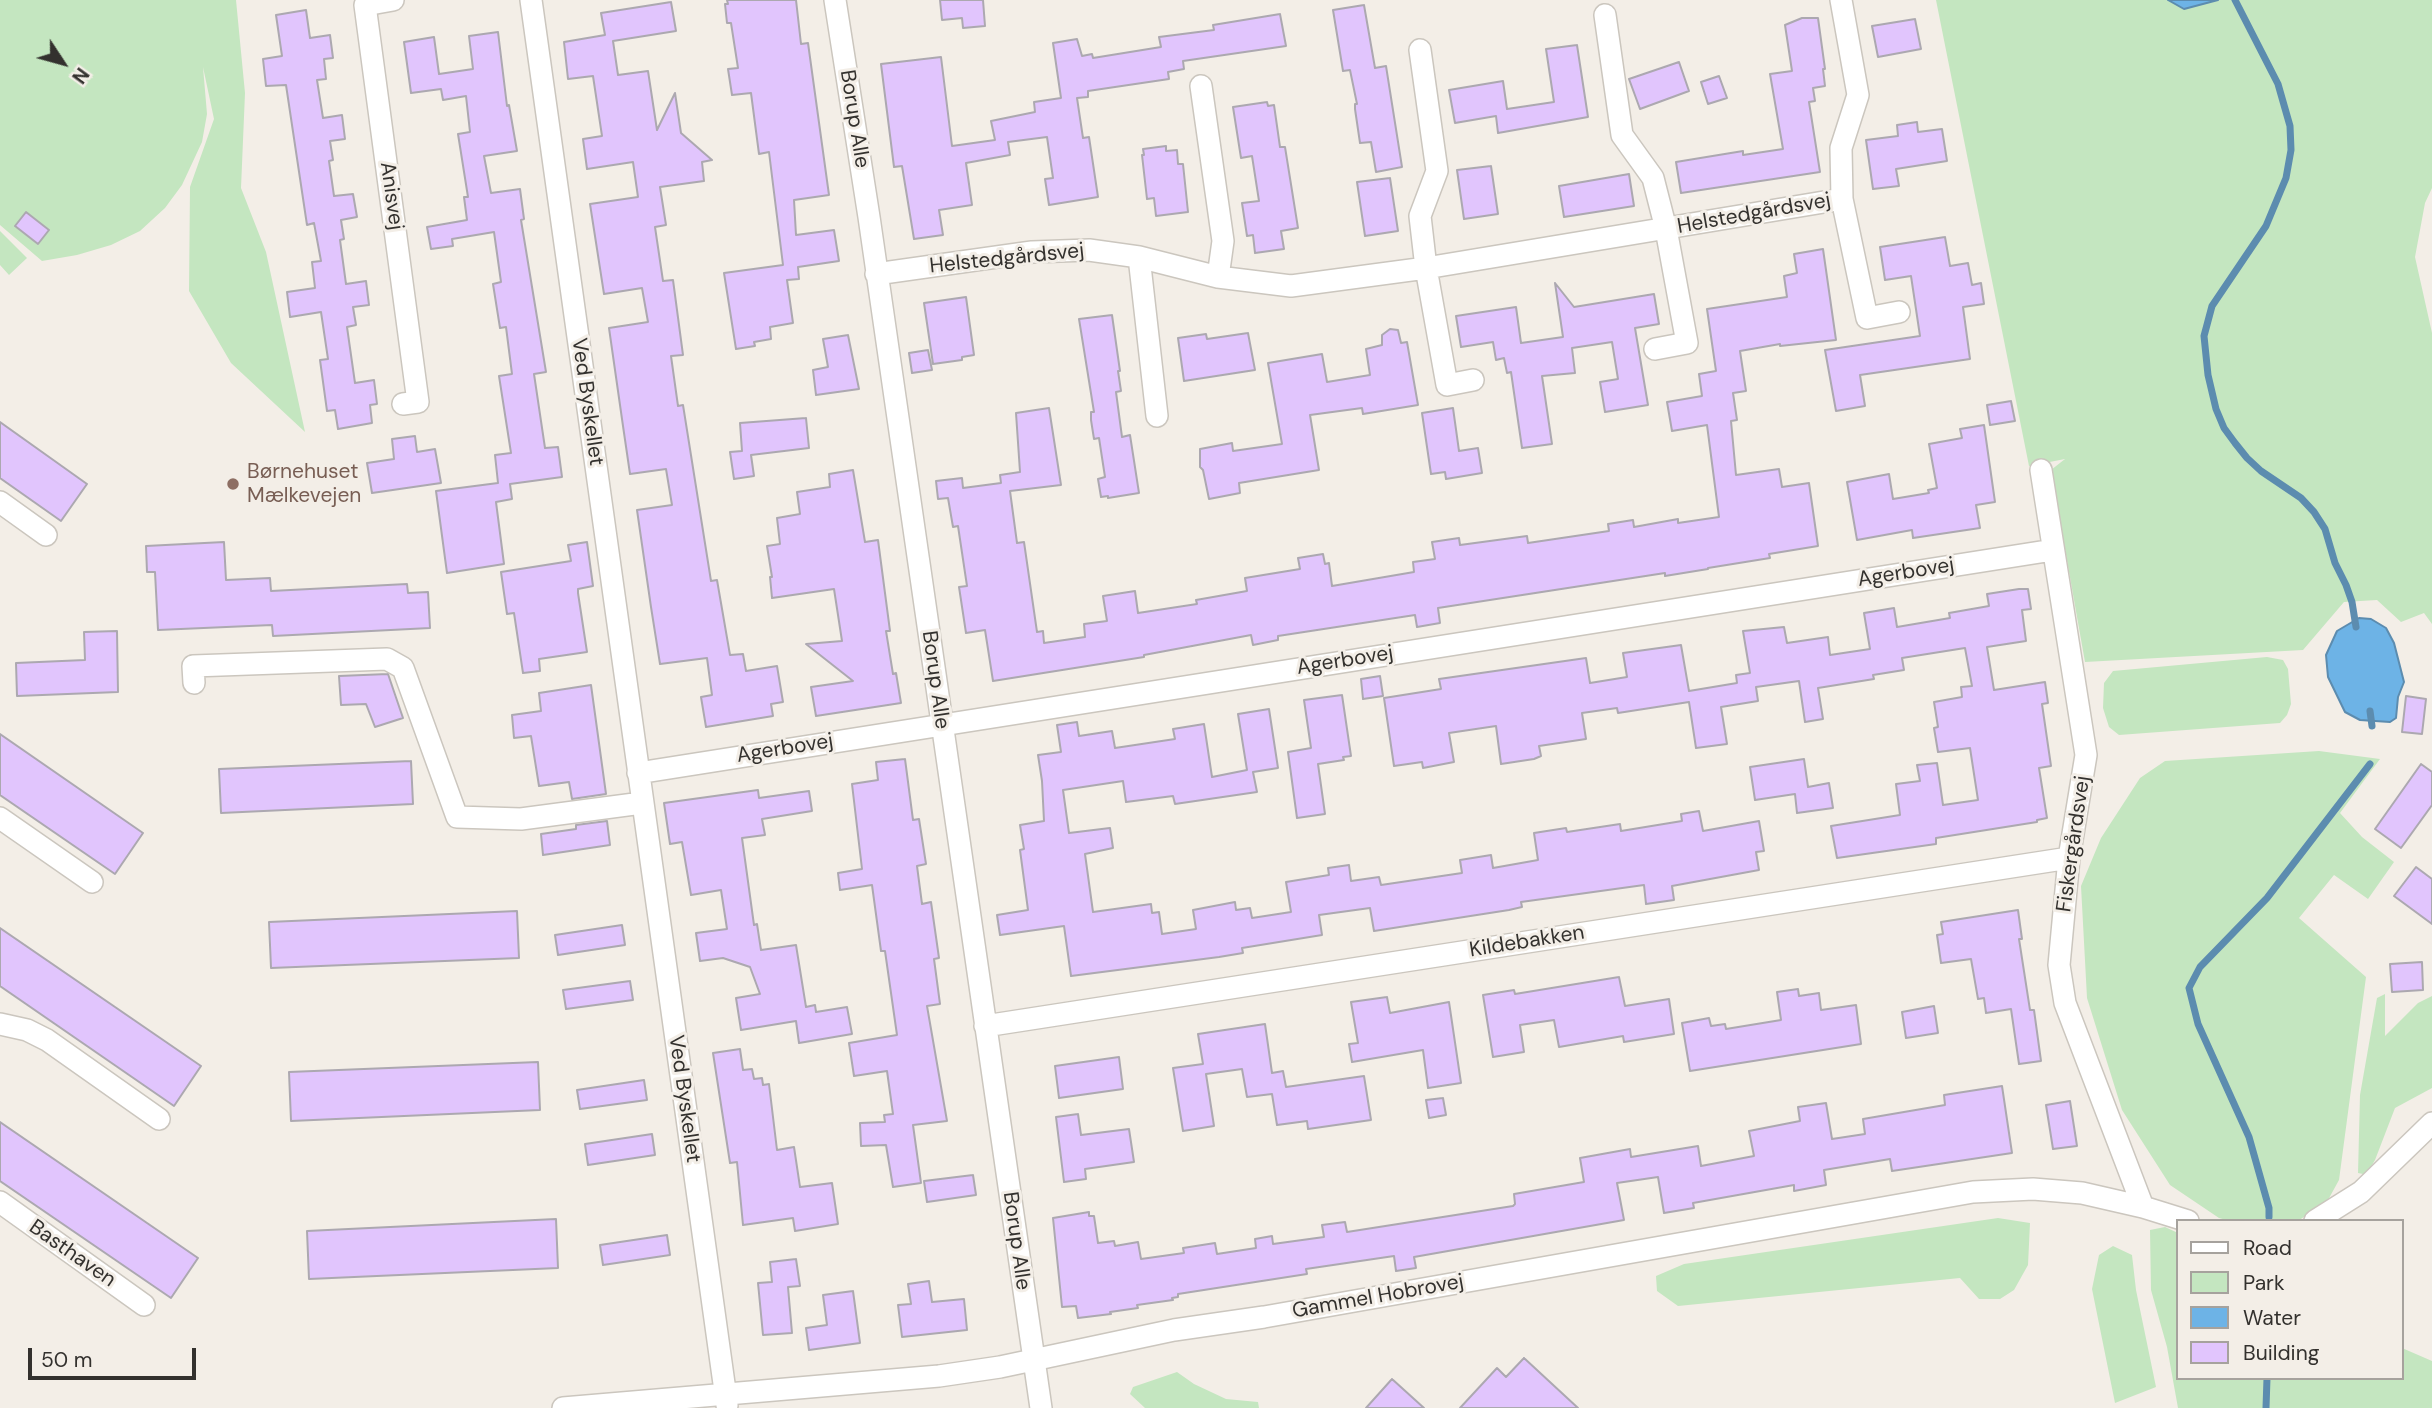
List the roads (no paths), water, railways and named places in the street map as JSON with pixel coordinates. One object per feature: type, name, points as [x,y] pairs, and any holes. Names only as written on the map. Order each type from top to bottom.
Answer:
[{"type":"street","name":"Anisvej","points":[[393,0],[365,5],[418,402],[403,404]]},
{"type":"street","name":"Ved Byskellet","points":[[531,0],[726,1401]]},
{"type":"street","name":"Borup Alle","points":[[835,0],[1041,1408]]},
{"type":"street","name":"Helstedgårdsvej","points":[[1841,0],[1858,95],[1841,148],[1842,199],[1867,318],[1899,312]]},
{"type":"street","name":"Helstedgårdsvej","points":[[1605,15],[1622,135],[1653,178],[1687,343],[1655,349]]},
{"type":"street","points":[[1420,50],[1437,171],[1420,216],[1426,268],[1447,385],[1473,380]]},
{"type":"street","points":[[1201,86],[1223,241],[1218,277]]},
{"type":"street","name":"Helstedgårdsvej","points":[[876,274],[1032,252],[1089,250],[1139,257],[1218,277],[1291,286],[1426,268],[1842,199]]},
{"type":"street","points":[[1139,257],[1157,416]]},
{"type":"street","name":"Fiskergårdsvej","points":[[2041,470],[2087,755],[2069,858],[2059,965],[2065,1003],[2143,1207]]},
{"type":"street","points":[[0,502],[46,535]]},
{"type":"street","name":"Agerbovej","points":[[638,773],[2053,550]]},
{"type":"street","points":[[194,682],[193,666],[387,659],[403,668],[457,817],[521,819],[642,803]]},
{"type":"street","points":[[0,818],[92,882]]},
{"type":"street","name":"Kildebakken","points":[[985,1026],[2069,858]]},
{"type":"street","points":[[0,1024],[27,1030],[47,1040],[159,1119]]},
{"type":"street","points":[[2318,1219],[2361,1192],[2432,1123]]},
{"type":"street","name":"Gammel Hobrovej","points":[[563,1408],[726,1401],[939,1376],[1174,1331],[1973,1192],[2033,1189],[2082,1193],[2182,1219]]},
{"type":"street","name":"Basthaven","points":[[0,1202],[144,1305]]},
{"type":"water","points":[[2168,0],[2218,0],[2184,9]]},
{"type":"water","points":[[2359,618],[2371,619],[2386,628],[2394,643],[2404,682],[2398,697],[2396,718],[2390,722],[2360,720],[2345,712],[2328,677],[2326,655],[2337,631]]},
{"type":"waterway","points":[[2235,0],[2278,84],[2290,126],[2291,150],[2286,178],[2266,226],[2212,306],[2204,336],[2208,375],[2216,409],[2224,428],[2235,443],[2261,471],[2301,498],[2325,529],[2335,563],[2352,602],[2356,627]]},
{"type":"waterway","points":[[2370,711],[2372,726]]},
{"type":"waterway","points":[[2269,1217],[2269,1208],[2249,1137],[2198,1024],[2189,988],[2200,967],[2267,898],[2370,764]]},
{"type":"waterway","points":[[2266,1408],[2267,1380]]},
{"type":"place","name":"Børnehuset Mælkevejen","points":[[233,484]]}]
